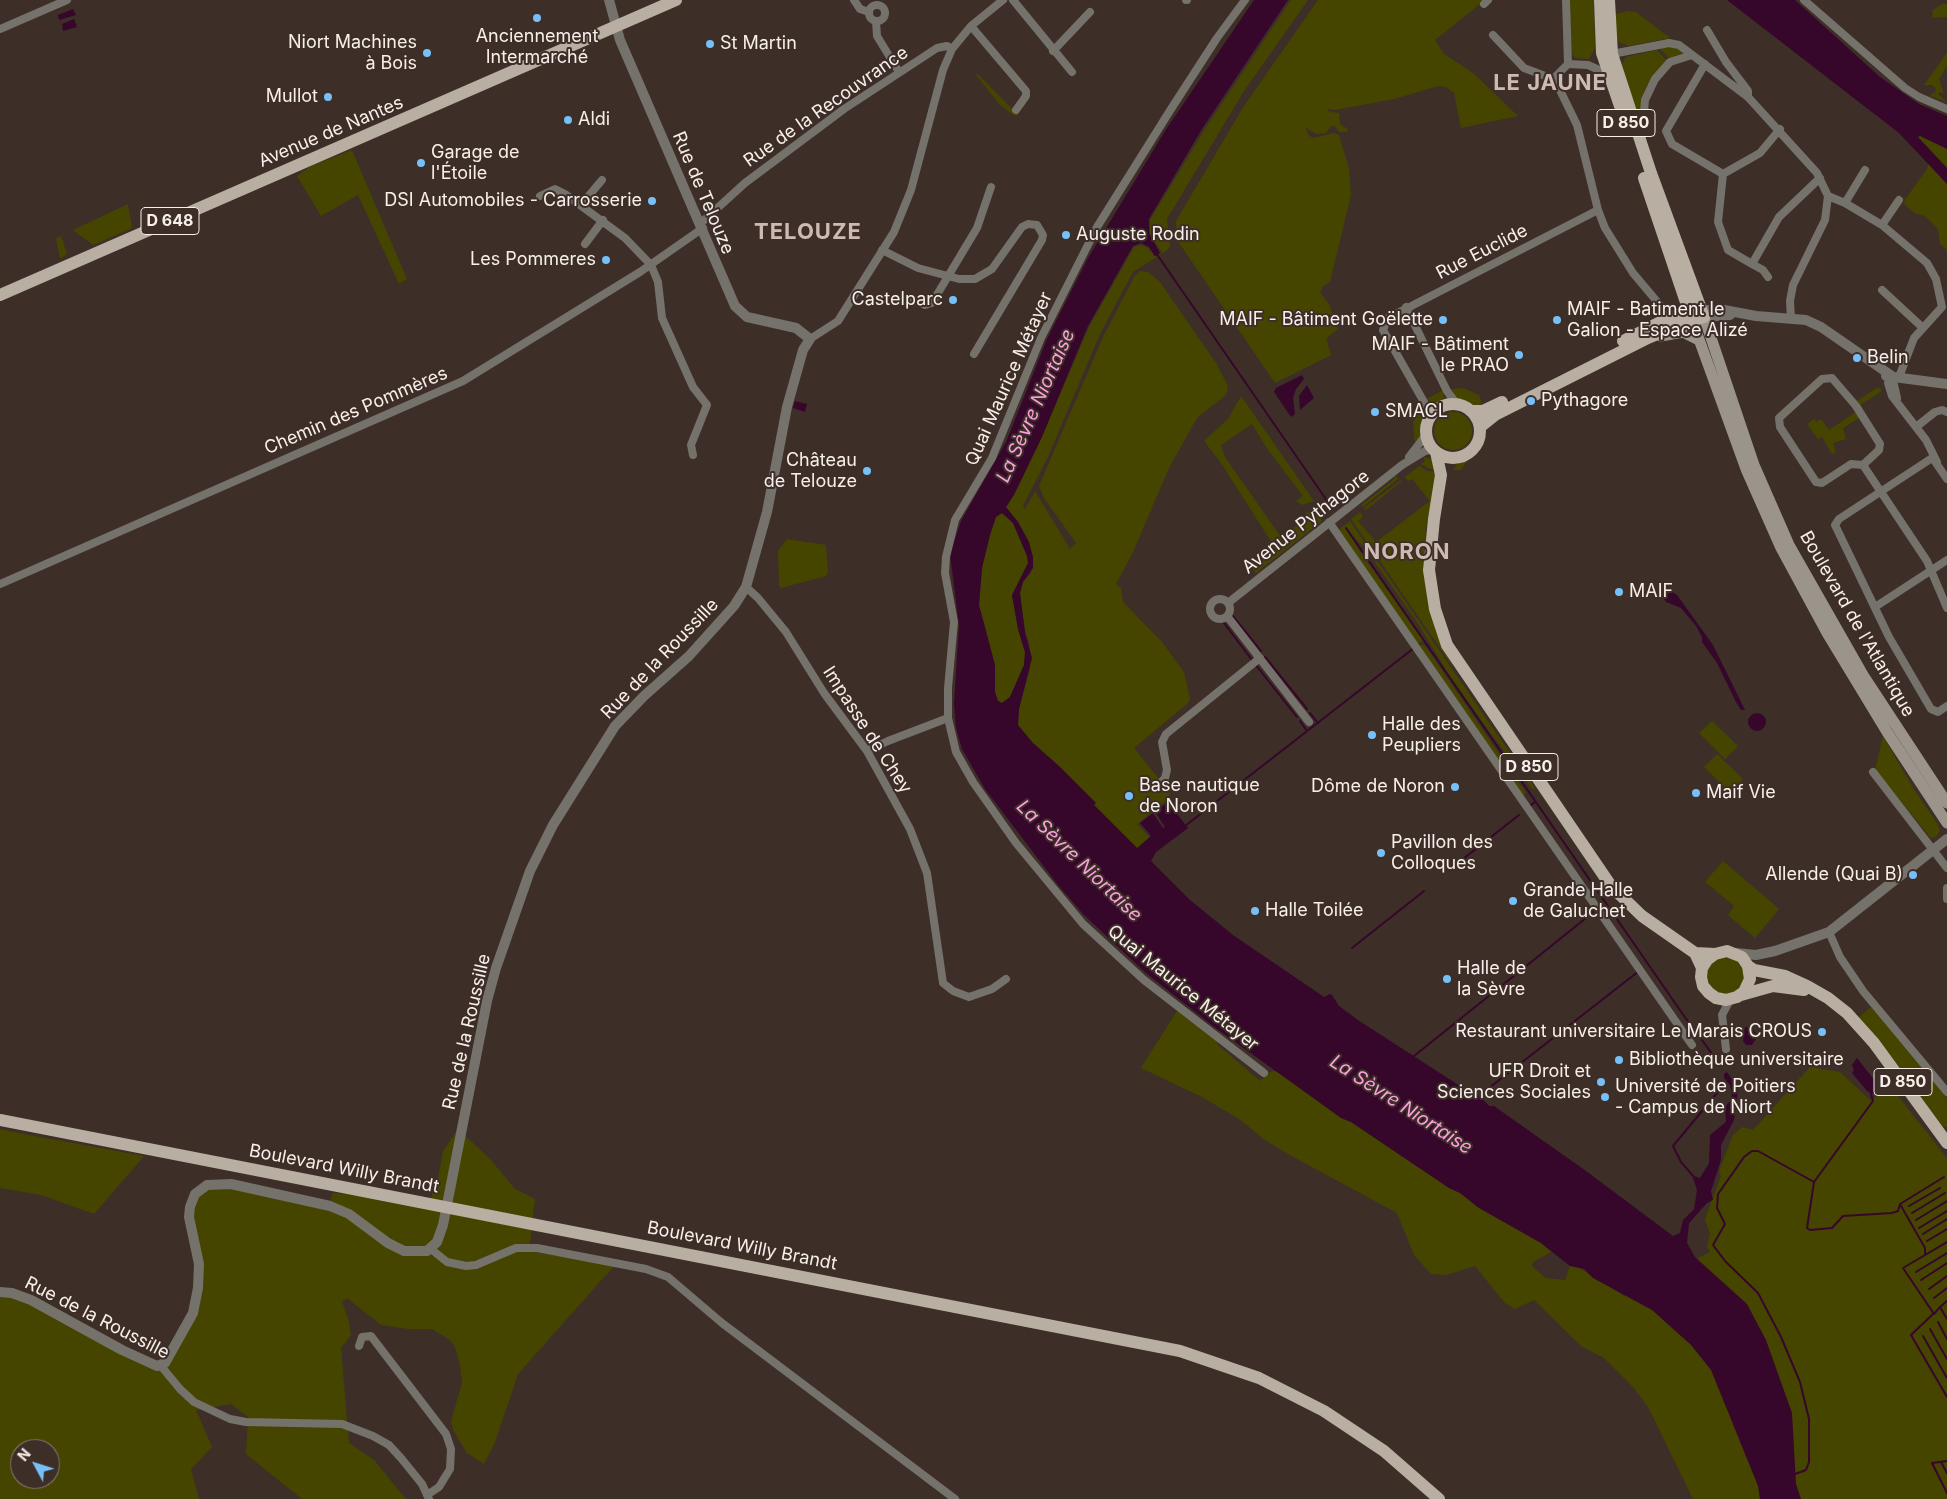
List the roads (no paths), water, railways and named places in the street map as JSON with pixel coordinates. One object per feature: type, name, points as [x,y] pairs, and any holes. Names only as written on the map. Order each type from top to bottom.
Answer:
[{"type":"main road","name":"Avenue de Nantes","points":[[0,295],[676,0]]},
{"type":"main road","name":"Boulevard de l'Atlantique","points":[[1600,0],[1602,53],[1608,74],[1679,280],[1697,315]]},
{"type":"main road","name":"Boulevard de l'Atlantique","points":[[1609,0],[1612,54],[1746,469],[1781,548],[1820,620],[1878,717],[1947,823]]},
{"type":"main road","name":"Boulevard de l'Atlantique","points":[[1670,316],[1676,308],[1679,280]]},
{"type":"main road","points":[[1472,411],[1480,427],[1477,445],[1471,452],[1462,457],[1448,458],[1434,451],[1426,436],[1429,418],[1440,406],[1456,404],[1472,411],[1483,411],[1670,316],[1697,315]]},
{"type":"main road","points":[[1480,427],[1494,415],[1697,315]]},
{"type":"main road","points":[[1648,338],[1681,332],[1705,339]]},
{"type":"main road","name":"Boulevard de l'Atlantique","points":[[1705,339],[1754,465],[1789,545],[1819,602],[1863,675],[1947,802]]},
{"type":"main road","name":"D 850","points":[[1434,451],[1441,475],[1429,570],[1438,622],[1454,656],[1612,886],[1642,916],[1695,953]]},
{"type":"main road","name":"D 850","points":[[1432,542],[1449,473],[1452,465],[1462,457]]},
{"type":"main road","points":[[1727,951],[1736,953],[1750,961],[1750,979],[1736,997],[1721,1000],[1709,993],[1702,982],[1702,968],[1695,953],[1714,954],[1727,951]]},
{"type":"main road","points":[[1702,968],[1714,954]]},
{"type":"main road","name":"D 850","points":[[1750,961],[1759,972],[1785,976],[1819,992],[1839,1006],[1888,1062],[1947,1143]]},
{"type":"main road","name":"D 850","points":[[1736,997],[1773,986],[1797,988],[1825,1001],[1855,1023]]},
{"type":"main road","name":"Boulevard Willy Brandt","points":[[0,1120],[1180,1351],[1259,1378],[1324,1411],[1384,1451],[1439,1499]]},
{"type":"street","points":[[0,29],[67,0]]},
{"type":"street","name":"Rue de Telouze","points":[[604,0],[613,13]]},
{"type":"street","name":"Rue de Telouze","points":[[609,0],[620,40],[702,226],[721,277],[739,311],[752,318],[796,328],[810,339]]},
{"type":"street","points":[[854,0],[860,9],[869,12]]},
{"type":"street","points":[[810,339],[838,321],[894,232],[912,190],[943,70],[952,49],[971,26],[1003,0]]},
{"type":"street","points":[[1013,0],[1072,72]]},
{"type":"street","name":"Quai Maurice Métayer","points":[[1245,0],[1217,38],[1176,101],[1098,227],[1041,338],[992,458],[955,520],[946,557],[945,573],[954,622],[948,688],[948,718],[956,752],[973,782],[1016,843],[1084,924],[1144,980],[1264,1072]]},
{"type":"street","points":[[1566,0],[1568,64]]},
{"type":"street","points":[[1804,0],[1905,88],[1919,97],[1947,109]]},
{"type":"street","points":[[869,12],[873,6],[881,3],[884,16],[876,21]]},
{"type":"street","points":[[869,12],[870,17],[876,21]]},
{"type":"street","points":[[1054,51],[1090,12]]},
{"type":"street","points":[[876,21],[877,36],[899,72]]},
{"type":"street","points":[[971,26],[1026,91],[1026,96],[1016,110]]},
{"type":"street","points":[[1707,30],[1726,62],[1748,91],[1748,97]]},
{"type":"street","points":[[1493,35],[1524,68],[1553,79],[1578,125],[1598,210],[1606,228],[1633,273],[1670,316]]},
{"type":"street","points":[[1612,54],[1674,43],[1748,97],[1780,129],[1820,178],[1828,196],[1823,227],[1793,286],[1790,301],[1791,318]]},
{"type":"street","name":"Rue de la Recouvrance","points":[[702,226],[745,184],[844,109],[899,72],[941,47],[947,46],[952,49]]},
{"type":"street","points":[[1641,143],[1645,100],[1655,79],[1670,62],[1692,55]]},
{"type":"street","points":[[1553,79],[1568,64],[1588,64],[1608,74]]},
{"type":"street","points":[[1705,64],[1666,131],[1672,144],[1723,174]]},
{"type":"street","points":[[1723,174],[1760,153],[1780,129]]},
{"type":"street","points":[[1845,203],[1865,170]]},
{"type":"street","points":[[1723,174],[1718,222],[1724,245],[1730,252],[1763,270],[1768,277]]},
{"type":"street","points":[[1752,264],[1779,217],[1820,178]]},
{"type":"street","points":[[581,205],[602,180]]},
{"type":"street","points":[[914,300],[925,305],[930,304],[977,228],[991,187]]},
{"type":"street","points":[[540,196],[555,189],[581,205],[603,220],[635,247],[651,265],[658,282],[662,318],[693,387],[707,405],[691,445],[693,455]]},
{"type":"street","points":[[1828,196],[1845,203],[1882,225],[1927,264],[1936,279],[1944,309],[1922,327],[1888,386],[1892,396],[1917,429],[1934,460],[1947,478]]},
{"type":"street","points":[[1882,225],[1899,200]]},
{"type":"street","name":"Rue Euclide","points":[[1429,418],[1424,402],[1384,330],[1383,326],[1391,316],[1473,273],[1513,249],[1543,238],[1598,210]]},
{"type":"street","points":[[585,244],[603,220]]},
{"type":"street","points":[[882,250],[918,268],[964,280],[980,277],[992,269],[1022,228],[1028,224],[1033,224],[1041,230],[1042,240],[974,354]]},
{"type":"street","name":"Chemin des Pommères","points":[[0,584],[463,381],[651,265],[702,226]]},
{"type":"street","points":[[1543,238],[1548,247]]},
{"type":"street","points":[[1473,273],[1478,282]]},
{"type":"street","points":[[1882,290],[1922,327]]},
{"type":"street","points":[[1406,307],[1447,391],[1456,404]]},
{"type":"street","points":[[1697,315],[1720,317],[1739,313]]},
{"type":"street","points":[[1697,315],[1739,313],[1768,318],[1806,320],[1821,327],[1863,357],[1895,376],[1947,384]]},
{"type":"street","points":[[1705,339],[1720,317]]},
{"type":"street","name":"Rue de la Roussille","points":[[431,1249],[437,1242],[443,1225],[487,1001],[496,968],[517,905],[542,844],[615,726],[644,696],[690,656],[734,606],[746,586],[767,512],[786,407],[803,350],[810,339]]},
{"type":"street","points":[[1832,378],[1856,406],[1880,444],[1879,450],[1863,465],[1851,464],[1822,483],[1816,482],[1780,427],[1779,418],[1822,379],[1832,378]]},
{"type":"street","points":[[1917,429],[1935,412],[1942,410],[1947,412]]},
{"type":"street","name":"Avenue Pythagore","points":[[1402,465],[1426,436]]},
{"type":"street","name":"Avenue Pythagore","points":[[1228,603],[1402,465],[1425,451],[1434,451]]},
{"type":"street","points":[[1934,460],[1881,491],[1835,523],[1889,637],[1931,709],[1938,712],[1947,706]]},
{"type":"street","points":[[1863,465],[1927,560],[1947,608]]},
{"type":"street","points":[[1330,522],[1692,1045]]},
{"type":"street","points":[[1875,607],[1947,560]]},
{"type":"street","name":"Impasse de Chey","points":[[746,586],[786,632],[824,693],[867,751],[922,854],[934,907],[943,983],[953,991],[969,997],[992,989],[1006,979]]},
{"type":"street","points":[[1217,599],[1223,599],[1228,603],[1230,611],[1226,616],[1216,617],[1211,612],[1211,606],[1217,599]]},
{"type":"street","points":[[1226,616],[1309,722]]},
{"type":"street","points":[[1159,784],[1167,770],[1162,742],[1166,734],[1260,658]]},
{"type":"street","points":[[867,751],[948,718]]},
{"type":"street","points":[[1873,772],[1947,868]]},
{"type":"street","points":[[1750,961],[1829,932],[1933,848],[1947,839]]},
{"type":"street","points":[[1947,888],[1947,899]]},
{"type":"street","points":[[1829,932],[1840,957],[1863,991],[1947,1092]]},
{"type":"street","points":[[1726,1049],[1722,1014],[1736,997]]},
{"type":"street","points":[[161,1366],[179,1341],[193,1313],[198,1288],[199,1264],[189,1217],[190,1207],[195,1194],[207,1185],[231,1184],[330,1206],[349,1214],[396,1248],[412,1252],[431,1249],[447,1262],[466,1266],[487,1261],[508,1250],[537,1248],[646,1269],[668,1278],[722,1323],[955,1499]]},
{"type":"street","name":"Rue de la Roussille","points":[[0,1292],[12,1293],[31,1300],[150,1364],[161,1366],[180,1389],[194,1402],[230,1419],[246,1422],[342,1424],[372,1436],[389,1445],[401,1458],[422,1484],[428,1497]]},
{"type":"street","points":[[359,1346],[362,1337],[371,1336],[446,1434],[452,1449],[450,1469],[439,1487],[428,1497]]},
{"type":"water","name":"La Sèvre Niortaise","points":[[1254,0],[1288,0],[1202,129],[1149,219],[1149,233],[1160,253],[1155,256],[1149,247],[1141,243],[1133,246],[1088,326],[1042,437],[1014,495],[1006,507],[1018,522],[1029,542],[1033,557],[1033,568],[1023,582],[1020,593],[1025,632],[1032,658],[1019,709],[1018,725],[1033,743],[1096,803],[1094,805],[1137,848],[1151,836],[1140,823],[1153,813],[1163,828],[1165,827],[1155,812],[1168,802],[1188,828],[1156,852],[1151,861],[1190,900],[1233,935],[1324,997],[1332,995],[1339,1006],[1358,1020],[1463,1088],[1481,1097],[1489,1106],[1494,1106],[1586,1171],[1673,1236],[1680,1233],[1683,1220],[1694,1209],[1697,1190],[1693,1178],[1694,1176],[1700,1178],[1709,1163],[1710,1135],[1726,1122],[1725,1107],[1731,1100],[1732,1095],[1730,1085],[1724,1078],[1724,1074],[1727,1072],[1738,1089],[1734,1120],[1721,1145],[1721,1160],[1711,1191],[1713,1200],[1707,1203],[1689,1223],[1687,1243],[1695,1257],[1747,1304],[1766,1340],[1792,1413],[1796,1484],[1801,1499],[1760,1499],[1758,1486],[1711,1370],[1691,1345],[1652,1310],[1593,1278],[1584,1269],[1570,1266],[1541,1243],[1479,1208],[1460,1193],[1449,1188],[1351,1122],[1341,1118],[1213,1026],[1146,973],[1084,915],[1058,885],[985,789],[962,749],[956,728],[954,704],[959,625],[950,554],[961,521],[1006,442],[1047,339],[1088,258],[1165,131]],"holes":[[[1002,513],[1013,523],[1027,556],[1028,563],[1012,595],[1018,629],[1025,652],[1024,665],[1010,697],[1002,703],[998,701],[995,692],[995,665],[979,605],[982,568],[996,517]]]},
{"type":"water","points":[[1727,0],[1795,0],[1880,77],[1919,104],[1947,116],[1947,149],[1920,136],[1918,137],[1947,168],[1947,184],[1899,133]]},
{"type":"water","points":[[73,9],[76,15],[59,20],[58,15]]},
{"type":"water","points":[[74,19],[77,27],[63,31],[62,24]]},
{"type":"water","points":[[1302,375],[1304,379],[1296,389],[1293,398],[1295,414],[1291,417],[1274,392],[1276,388]]},
{"type":"water","points":[[1307,385],[1314,398],[1300,410],[1299,396]]},
{"type":"water","points":[[795,401],[807,404],[805,412],[793,408]]},
{"type":"water","points":[[1667,588],[1677,595],[1713,645],[1745,710],[1741,710],[1736,702],[1717,663],[1702,642],[1702,637],[1696,626],[1681,608],[1666,602],[1661,595],[1662,590]]},
{"type":"water","points":[[1757,713],[1763,716],[1766,722],[1763,728],[1757,731],[1751,728],[1748,722],[1751,716]]},
{"type":"water","points":[[1745,1027],[1751,1028],[1757,1034],[1752,1045],[1746,1045],[1743,1041]]},
{"type":"water","points":[[1857,1058],[1879,1086],[1872,1094],[1867,1091],[1852,1073],[1854,1070],[1852,1065]]},
{"type":"waterway","points":[[1156,253],[1330,505]]},
{"type":"waterway","points":[[1346,528],[1691,1026]]},
{"type":"waterway","points":[[1233,616],[1261,651]]},
{"type":"waterway","points":[[1224,623],[1252,660]]},
{"type":"waterway","points":[[1185,826],[1414,648]]},
{"type":"waterway","points":[[1265,657],[1307,709]]},
{"type":"waterway","points":[[1255,664],[1297,717]]},
{"type":"waterway","points":[[1310,713],[1318,723]]},
{"type":"waterway","points":[[1300,721],[1307,731]]},
{"type":"waterway","points":[[1530,806],[1535,802]]},
{"type":"waterway","points":[[1449,870],[1519,815]]},
{"type":"waterway","points":[[1352,948],[1424,891]]},
{"type":"waterway","points":[[1414,1056],[1596,910]]},
{"type":"waterway","points":[[1481,1098],[1485,1091],[1639,971]]},
{"type":"waterway","points":[[1702,1040],[1715,1058]]},
{"type":"waterway","points":[[1694,1177],[1681,1162],[1673,1146],[1717,1093]]},
{"type":"waterway","points":[[1814,1182],[1873,1101],[1871,1094]]},
{"type":"waterway","points":[[1795,1474],[1806,1470],[1809,1462],[1809,1419],[1800,1382],[1781,1337],[1758,1293],[1725,1261],[1713,1245],[1725,1224],[1717,1208],[1718,1194],[1744,1157],[1752,1151],[1758,1151],[1814,1182],[1807,1228],[1810,1230],[1832,1228],[1843,1216],[1892,1213],[1898,1211],[1900,1204],[1925,1248],[1925,1255],[1903,1268],[1934,1314],[1940,1307],[1947,1319]]},
{"type":"waterway","points":[[1900,1204],[1944,1177]]},
{"type":"waterway","points":[[1909,1206],[1940,1188]]},
{"type":"waterway","points":[[1912,1213],[1945,1193]]},
{"type":"waterway","points":[[1916,1220],[1947,1201]]},
{"type":"waterway","points":[[1919,1228],[1947,1211]]},
{"type":"waterway","points":[[1923,1234],[1947,1219]]},
{"type":"waterway","points":[[1927,1241],[1947,1229]]},
{"type":"waterway","points":[[1925,1255],[1947,1242]]},
{"type":"waterway","points":[[1916,1272],[1947,1253]]},
{"type":"waterway","points":[[1921,1280],[1947,1263]]},
{"type":"waterway","points":[[1929,1289],[1947,1276]]},
{"type":"waterway","points":[[1934,1298],[1947,1288]]},
{"type":"waterway","points":[[1940,1307],[1947,1301]]},
{"type":"waterway","points":[[1933,1314],[1911,1335],[1947,1397]]},
{"type":"waterway","points":[[1938,1322],[1947,1339]]},
{"type":"waterway","points":[[1930,1329],[1947,1359]]},
{"type":"waterway","points":[[1923,1336],[1947,1378]]},
{"type":"waterway","points":[[1947,1461],[1932,1463],[1947,1493]]},
{"type":"waterway","points":[[1941,1462],[1947,1473]]},
{"type":"place","name":"Anciennement Intermarché","points":[[537,18]]},
{"type":"place","name":"St Martin","points":[[710,44]]},
{"type":"place","name":"Niort Machines à Bois","points":[[427,53]]},
{"type":"place","name":"Mullot","points":[[328,97]]},
{"type":"place","name":"Aldi","points":[[568,120]]},
{"type":"place","name":"Garage de l'Étoile","points":[[421,163]]},
{"type":"place","name":"DSI Automobiles - Carrosserie","points":[[652,201]]},
{"type":"place","name":"Auguste Rodin","points":[[1066,235]]},
{"type":"place","name":"Les Pommeres","points":[[606,260]]},
{"type":"place","name":"Castelparc","points":[[953,300]]},
{"type":"place","name":"MAIF - Bâtiment Goëlette","points":[[1443,320]]},
{"type":"place","name":"MAIF - Batiment le Galion - Espace Alizé","points":[[1557,320]]},
{"type":"place","name":"MAIF - Bâtiment le PRAO","points":[[1519,355]]},
{"type":"place","name":"Belin","points":[[1857,358]]},
{"type":"place","name":"Pythagore","points":[[1531,401]]},
{"type":"place","name":"SMACL","points":[[1375,412]]},
{"type":"place","name":"Château de Telouze","points":[[867,471]]},
{"type":"place","name":"MAIF","points":[[1619,592]]},
{"type":"place","name":"Halle des Peupliers","points":[[1372,735]]},
{"type":"place","name":"Dôme de Noron","points":[[1455,787]]},
{"type":"place","name":"Maif Vie","points":[[1696,793]]},
{"type":"place","name":"Base nautique de Noron","points":[[1129,796]]},
{"type":"place","name":"Pavillon des Colloques","points":[[1381,853]]},
{"type":"place","name":"Allende (Quai B)","points":[[1913,875]]},
{"type":"place","name":"Grande Halle de Galuchet","points":[[1513,901]]},
{"type":"place","name":"Halle Toilée","points":[[1255,911]]},
{"type":"place","name":"Halle de la Sèvre","points":[[1447,979]]},
{"type":"place","name":"Restaurant universitaire Le Marais CROUS","points":[[1822,1032]]},
{"type":"place","name":"Bibliothèque universitaire","points":[[1619,1060]]},
{"type":"place","name":"UFR Droit et Sciences Sociales","points":[[1601,1082]]},
{"type":"place","name":"Université de Poitiers - Campus de Niort","points":[[1605,1097]]},
{"type":"district","name":"LE JAUNE","points":[[1550,83]]},
{"type":"district","name":"TELOUZE","points":[[808,232]]},
{"type":"district","name":"NORON","points":[[1407,552]]}]
